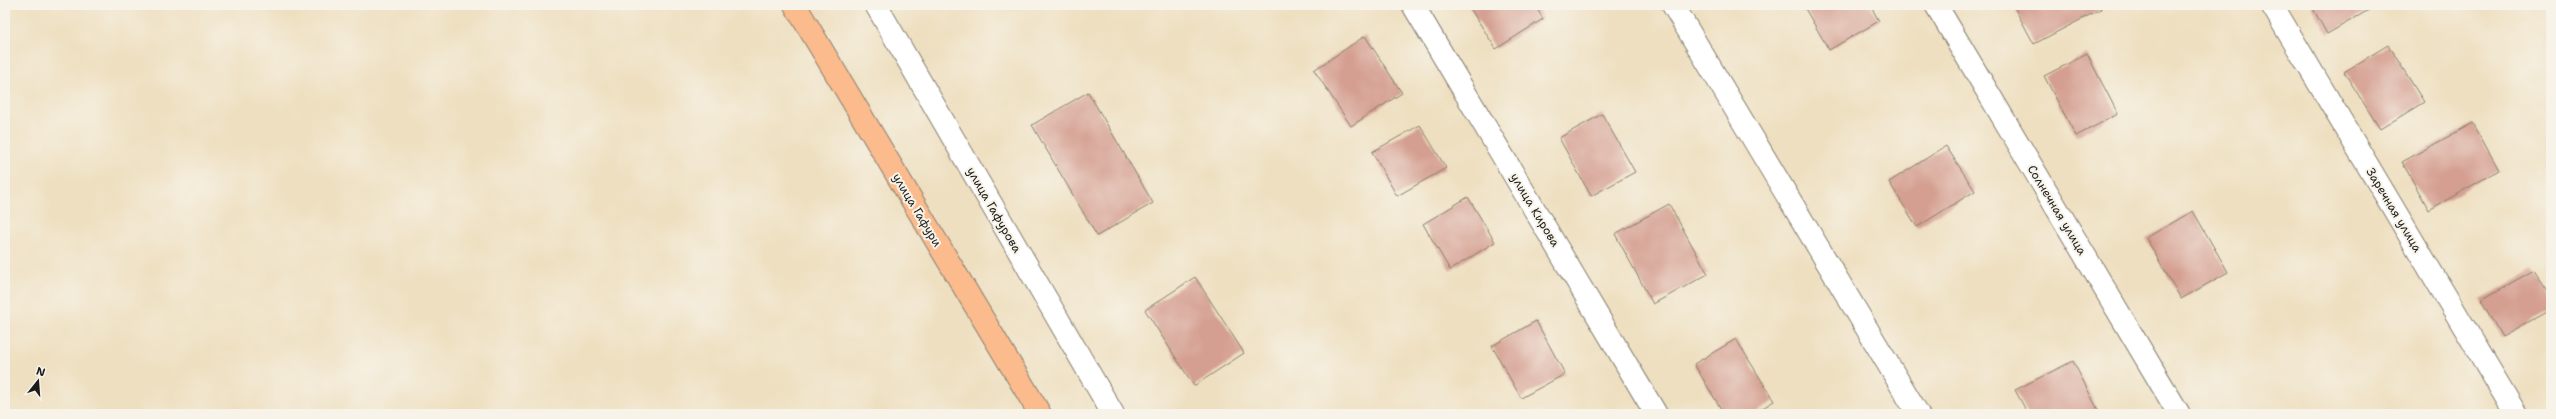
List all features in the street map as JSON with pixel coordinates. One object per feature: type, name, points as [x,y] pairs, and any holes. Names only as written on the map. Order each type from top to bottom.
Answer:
[{"type":"main road","name":"улица Гафури","points":[[795,5],[1040,414]]},
{"type":"street","name":"улица Гафурова","points":[[876,5],[1113,414]]},
{"type":"street","name":"улица Кирова","points":[[1413,5],[1656,414]]},
{"type":"street","points":[[1673,5],[1918,414]]},
{"type":"street","name":"Солнечная улица","points":[[1936,5],[2179,414]]},
{"type":"street","name":"Заречная улица","points":[[2272,5],[2516,414]]},
{"type":"building","points":[[1468,5],[1535,5],[1543,19],[1496,49]]},
{"type":"building","points":[[1803,5],[1870,5],[1879,21],[1829,50]]},
{"type":"building","points":[[2013,5],[2099,5],[2101,9],[2034,44]]},
{"type":"building","points":[[2311,5],[2373,5],[2374,7],[2327,34]]},
{"type":"building","points":[[1365,36],[1402,93],[1351,126],[1314,70]]},
{"type":"building","points":[[2388,45],[2424,102],[2380,129],[2344,72]]},
{"type":"building","points":[[2087,54],[2118,114],[2076,136],[2044,76]]},
{"type":"building","points":[[1088,92],[1153,203],[1097,236],[1032,125]]},
{"type":"building","points":[[1602,114],[1635,172],[1591,196],[1559,138]]},
{"type":"building","points":[[2473,123],[2499,170],[2429,210],[2402,162]]},
{"type":"building","points":[[1420,125],[1446,168],[1397,196],[1372,152]]},
{"type":"building","points":[[1946,146],[1975,191],[1917,227],[1889,182]]},
{"type":"building","points":[[1468,197],[1495,242],[1450,270],[1423,224]]},
{"type":"building","points":[[1669,204],[1708,274],[1653,304],[1615,234]]},
{"type":"building","points":[[2193,211],[2228,272],[2181,299],[2146,238]]},
{"type":"building","points":[[2534,270],[2551,299],[2551,310],[2502,337],[2481,300]]},
{"type":"building","points":[[1195,277],[1244,353],[1194,386],[1145,310]]},
{"type":"building","points":[[1536,321],[1565,374],[1521,398],[1492,346]]},
{"type":"building","points":[[1736,339],[1774,401],[1753,414],[1724,414],[1694,364]]},
{"type":"building","points":[[2073,361],[2100,414],[2028,414],[2015,390]]}]
